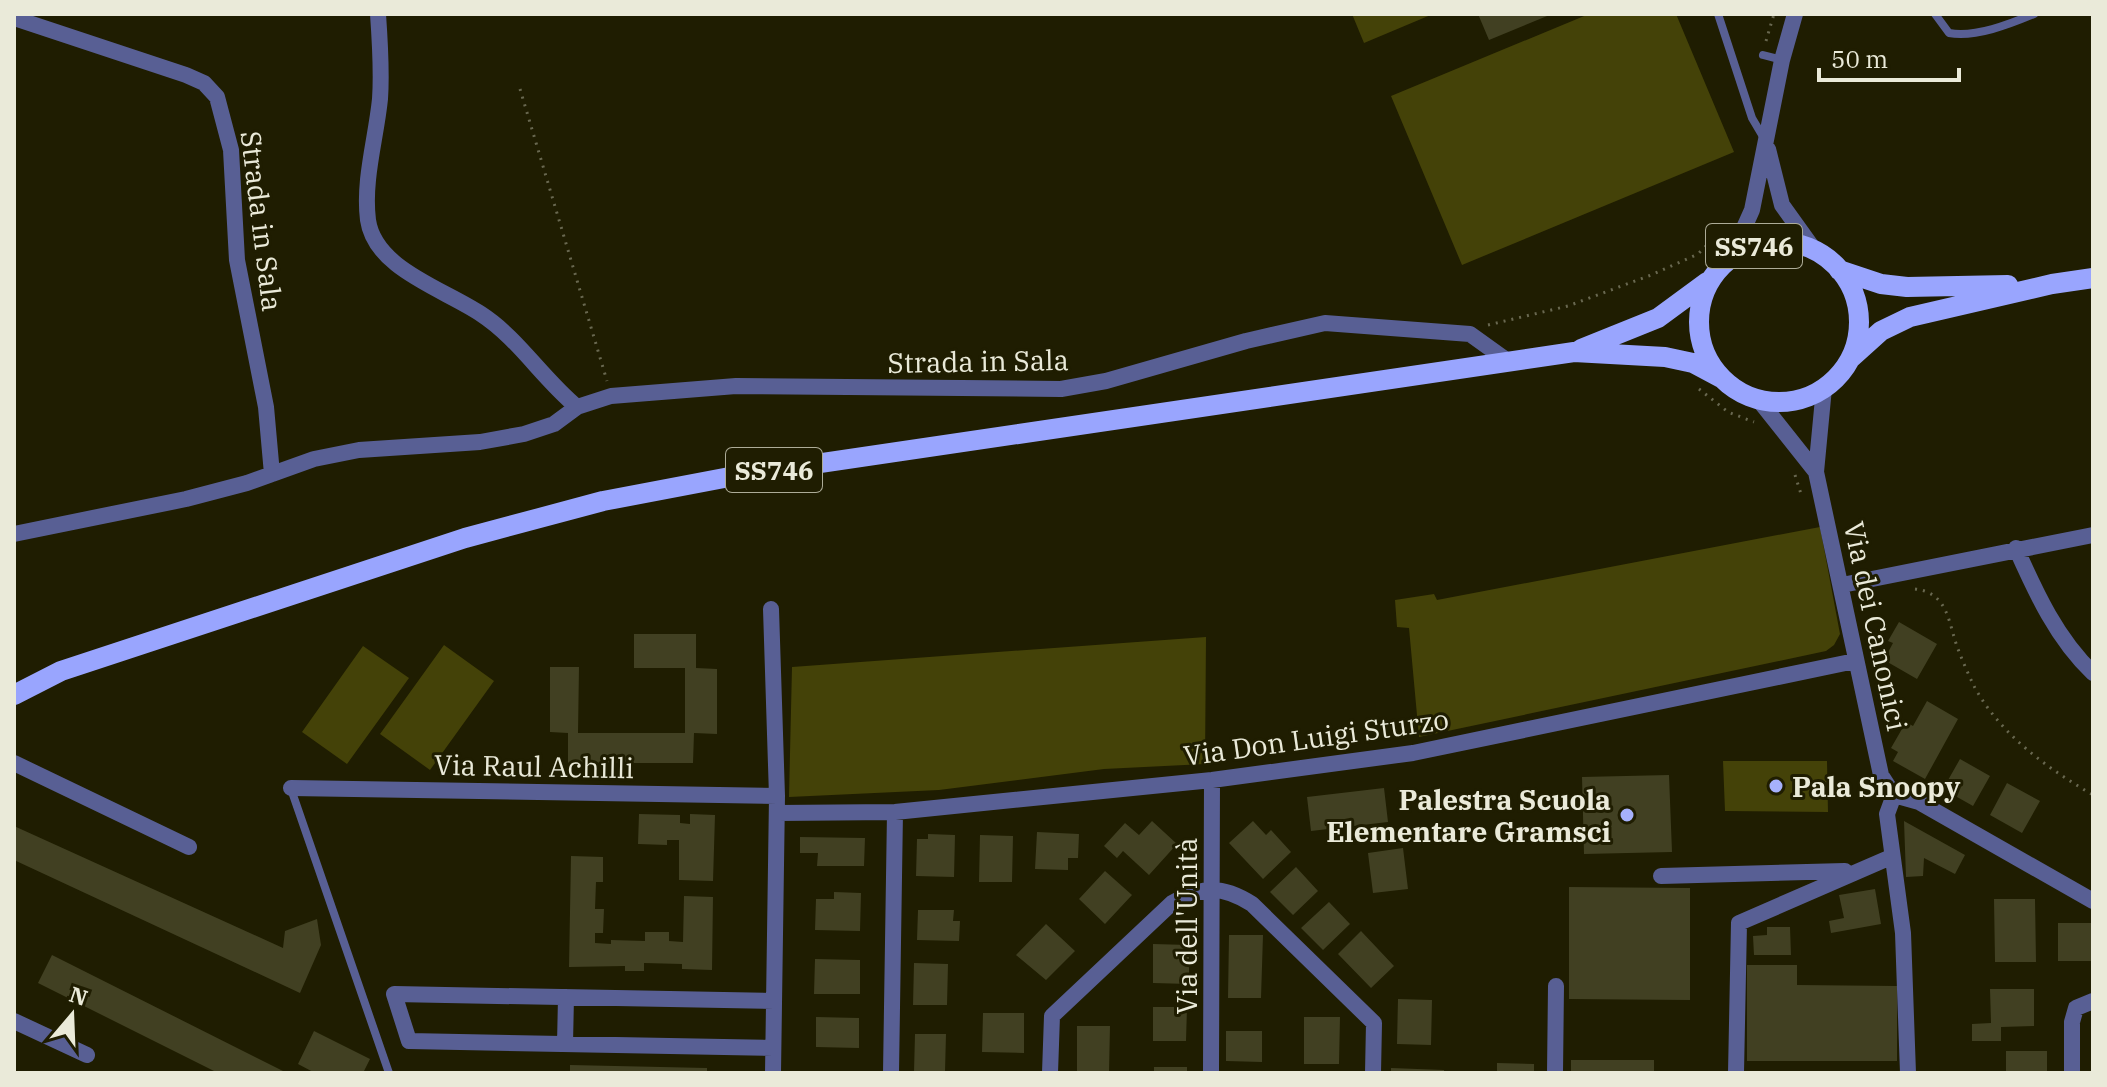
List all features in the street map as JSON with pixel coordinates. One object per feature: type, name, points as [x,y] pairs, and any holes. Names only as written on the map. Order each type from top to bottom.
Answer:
[{"type":"main road","name":"SS746","points":[[1574,352],[1658,318],[1710,279],[1731,257],[1750,247],[1772,242],[1794,243],[1815,251],[1839,270],[1852,290],[1858,313],[1857,338],[1849,360]]},
{"type":"main road","name":"SS746","points":[[1839,270],[1881,284],[1907,287],[2052,284]]},
{"type":"main road","name":"SS746","points":[[14,695],[61,671],[465,538],[603,501],[740,475],[1574,352],[1665,357],[1693,363],[1739,391],[1758,399],[1781,402],[1803,398],[1824,388],[1881,331],[1910,317],[2052,284],[2093,278]]},
{"type":"main road","name":"SS746","points":[[1710,279],[1700,304],[1699,332],[1707,357],[1723,379]]},
{"type":"main road","name":"SS746","points":[[14,676],[61,671]]},
{"type":"street","points":[[378,14],[380,100],[367,193],[368,222],[375,244],[390,260],[482,314],[506,334],[553,388],[577,407]]},
{"type":"street","points":[[1731,257],[1752,210],[1782,60],[1795,14]]},
{"type":"street","name":"Strada in Sala","points":[[14,18],[186,75],[204,83],[217,97],[231,150],[237,260],[266,407],[272,474]]},
{"type":"street","points":[[1766,142],[1782,205],[1815,251]]},
{"type":"street","name":"Strada in Sala","points":[[14,534],[186,499],[314,459],[359,450],[480,442],[524,434],[554,424],[577,407],[611,396],[736,386],[1061,389],[1106,381],[1246,341],[1325,323],[1470,334]]},
{"type":"street","points":[[1470,334],[1509,362]]},
{"type":"street","name":"Via dei Canonici","points":[[1824,388],[1816,472],[1881,775],[1894,795]]},
{"type":"street","name":"Via dei Canonici","points":[[1758,399],[1816,472]]},
{"type":"street","points":[[1842,585],[2093,535]]},
{"type":"street","points":[[2016,548],[2055,626],[2093,673]]},
{"type":"street","points":[[771,609],[777,805],[773,1073]]},
{"type":"street","name":"Via Don Luigi Sturzo","points":[[777,805],[895,812],[1212,780],[1413,753],[1855,661]]},
{"type":"street","points":[[14,763],[189,847]]},
{"type":"street","name":"Via dell'Unità","points":[[1211,1073],[1212,780]]},
{"type":"street","name":"Via Raul Achilli","points":[[291,788],[777,805]]},
{"type":"street","points":[[1908,1073],[1903,933],[1887,814],[1894,795],[1919,802],[2093,901]]},
{"type":"street","points":[[891,1073],[895,812]]},
{"type":"street","points":[[1736,1073],[1739,923],[1891,857]]},
{"type":"street","points":[[1661,876],[1855,871]]},
{"type":"street","points":[[1050,1073],[1052,1016],[1172,903],[1213,888],[1225,890],[1252,904],[1374,1023],[1373,1073]]},
{"type":"street","points":[[1555,1073],[1556,986]]},
{"type":"street","points":[[773,1048],[409,1041],[394,994],[774,1001]]},
{"type":"street","points":[[565,1044],[566,997]]},
{"type":"street","points":[[2072,1073],[2072,1022],[2076,1008],[2093,1001]]},
{"type":"street","points":[[14,1021],[87,1055]]},
{"type":"lane","points":[[1718,14],[1752,118],[1766,142]]},
{"type":"lane","points":[[1935,14],[1949,33],[1960,35],[2015,22],[2034,14]]},
{"type":"lane","points":[[1763,55],[1782,60]]},
{"type":"lane","points":[[291,788],[389,1073]]},
{"type":"path","points":[[520,89],[611,396]]},
{"type":"path","points":[[1470,334],[1488,325],[1568,306],[1651,275],[1698,254],[1731,222]]},
{"type":"path","points":[[1694,384],[1728,412],[1763,428]]},
{"type":"path","points":[[1789,465],[1803,498]]},
{"type":"path","points":[[1911,588],[1926,590],[1938,598],[1947,612],[1957,647],[1976,689],[2014,738],[2037,759],[2093,795]]},
{"type":"shaded area","points":[[1352,14],[1433,14],[1364,43]]},
{"type":"shaded area","points":[[1589,14],[1676,14],[1734,152],[1462,265],[1391,96]]},
{"type":"shaded area","points":[[1820,527],[1840,634],[1826,651],[1419,737],[1409,628],[1397,627],[1395,600],[1434,594],[1437,600]]},
{"type":"shaded area","points":[[1206,637],[1205,764],[1104,769],[939,790],[789,797],[792,667]]},
{"type":"shaded area","points":[[444,645],[494,681],[430,770],[380,734]]},
{"type":"shaded area","points":[[363,646],[409,678],[347,764],[302,732]]},
{"type":"shaded area","name":"Pala Snoopy","points":[[1723,761],[1827,761],[1828,812],[1725,811]]},
{"type":"building","points":[[1478,14],[1552,14],[1489,40]]},
{"type":"building","points":[[1899,622],[1937,644],[1917,679],[1884,660],[1893,643],[1888,641]]},
{"type":"building","points":[[634,634],[696,634],[696,668],[717,669],[717,734],[694,733],[693,763],[568,763],[568,733],[550,732],[550,667],[579,667],[578,733],[685,733],[685,668],[634,668]]},
{"type":"building","points":[[1927,701],[1958,719],[1925,779],[1893,761],[1898,752],[1891,748],[1906,722],[1913,726]]},
{"type":"building","points":[[1960,759],[1990,776],[1973,806],[1943,789]]},
{"type":"building","name":"Palestra Scuola Elementare Gramsci","points":[[1669,775],[1672,852],[1584,854],[1582,777]]},
{"type":"building","points":[[2007,783],[2040,801],[2022,833],[1990,815]]},
{"type":"building","points":[[1384,788],[1388,822],[1311,831],[1307,797]]},
{"type":"building","points":[[639,814],[680,815],[680,823],[690,824],[690,814],[715,815],[713,881],[679,880],[679,840],[667,840],[667,845],[638,844]]},
{"type":"building","points":[[1152,821],[1177,844],[1149,875],[1123,851],[1117,858],[1104,846],[1125,823],[1139,835]]},
{"type":"building","points":[[1253,821],[1266,835],[1271,830],[1291,852],[1263,879],[1229,843]]},
{"type":"building","points":[[1904,821],[1965,855],[1955,874],[1924,858],[1923,876],[1906,877]]},
{"type":"building","points":[[14,826],[283,948],[285,931],[317,919],[321,945],[300,993],[14,860]]},
{"type":"building","points":[[1037,832],[1079,834],[1078,858],[1068,858],[1068,870],[1035,869]]},
{"type":"building","points":[[928,834],[955,835],[954,877],[916,876],[917,839],[928,839]]},
{"type":"building","points":[[980,835],[1013,836],[1012,882],[979,882]]},
{"type":"building","points":[[800,837],[865,838],[864,866],[817,866],[818,853],[800,853]]},
{"type":"building","points":[[1403,848],[1408,889],[1373,893],[1368,853]]},
{"type":"building","points":[[571,856],[603,857],[603,882],[596,882],[595,909],[604,909],[603,933],[595,933],[595,943],[645,941],[645,932],[669,932],[669,941],[683,942],[684,896],[713,897],[712,970],[682,969],[682,964],[644,963],[644,971],[625,971],[625,966],[569,967]]},
{"type":"building","points":[[1296,867],[1318,891],[1293,915],[1270,892]]},
{"type":"building","points":[[1105,871],[1132,895],[1105,924],[1079,899]]},
{"type":"building","points":[[1569,887],[1690,888],[1690,1000],[1569,999]]},
{"type":"building","points":[[1875,889],[1881,924],[1831,933],[1829,921],[1844,918],[1839,895]]},
{"type":"building","points":[[834,892],[861,893],[860,931],[815,930],[816,899],[834,899]]},
{"type":"building","points":[[1994,899],[2035,899],[2036,962],[1995,962]]},
{"type":"building","points":[[1329,902],[1350,924],[1323,950],[1301,928]]},
{"type":"building","points":[[918,910],[954,910],[953,921],[960,921],[959,941],[917,940]]},
{"type":"building","points":[[2058,923],[2093,923],[2093,961],[2058,961]]},
{"type":"building","points":[[1046,924],[1075,951],[1046,980],[1016,955]]},
{"type":"building","points":[[1767,927],[1790,927],[1791,955],[1754,955],[1753,936],[1767,935]]},
{"type":"building","points":[[1361,931],[1394,966],[1371,988],[1338,954]]},
{"type":"building","points":[[1229,935],[1263,935],[1261,998],[1228,998]]},
{"type":"building","points":[[1153,944],[1189,945],[1189,984],[1153,983]]},
{"type":"building","points":[[52,955],[287,1073],[218,1073],[38,983]]},
{"type":"building","points":[[815,959],[860,960],[860,994],[814,994]]},
{"type":"building","points":[[914,963],[948,964],[947,1005],[913,1005]]},
{"type":"building","points":[[1747,965],[1797,965],[1797,985],[1897,986],[1897,1061],[1747,1061]]},
{"type":"building","points":[[1990,989],[2034,989],[2034,1026],[2001,1027],[2001,1041],[1972,1041],[1972,1024],[1991,1023]]},
{"type":"building","points":[[1398,999],[1432,1000],[1431,1045],[1397,1044]]},
{"type":"building","points":[[1153,1007],[1187,1007],[1186,1041],[1153,1041]]},
{"type":"building","points":[[983,1013],[1024,1013],[1024,1053],[982,1052]]},
{"type":"building","points":[[816,1017],[859,1018],[859,1048],[816,1047]]},
{"type":"building","points":[[1304,1017],[1340,1017],[1339,1064],[1304,1064]]},
{"type":"building","points":[[1077,1026],[1110,1026],[1109,1073],[1077,1073]]},
{"type":"building","points":[[314,1031],[370,1059],[363,1073],[315,1073],[298,1064]]},
{"type":"building","points":[[1226,1031],[1262,1031],[1262,1062],[1226,1061]]},
{"type":"building","points":[[915,1034],[946,1034],[945,1072],[914,1072]]},
{"type":"building","points":[[2006,1051],[2047,1051],[2047,1073],[2006,1073]]},
{"type":"building","points":[[1571,1060],[1654,1060],[1654,1073],[1571,1073]]},
{"type":"building","points":[[1497,1063],[1534,1064],[1534,1073],[1497,1073]]},
{"type":"building","points":[[570,1065],[707,1068],[707,1073],[570,1073]]},
{"type":"building","points":[[1154,1067],[1187,1067],[1187,1073],[1154,1073]]},
{"type":"building","points":[[1391,1068],[1444,1070],[1444,1073],[1391,1073]]},
{"type":"place","name":"Pala Snoopy","points":[[1776,786]]},
{"type":"place","name":"Palestra Scuola Elementare Gramsci","points":[[1627,815]]}]
